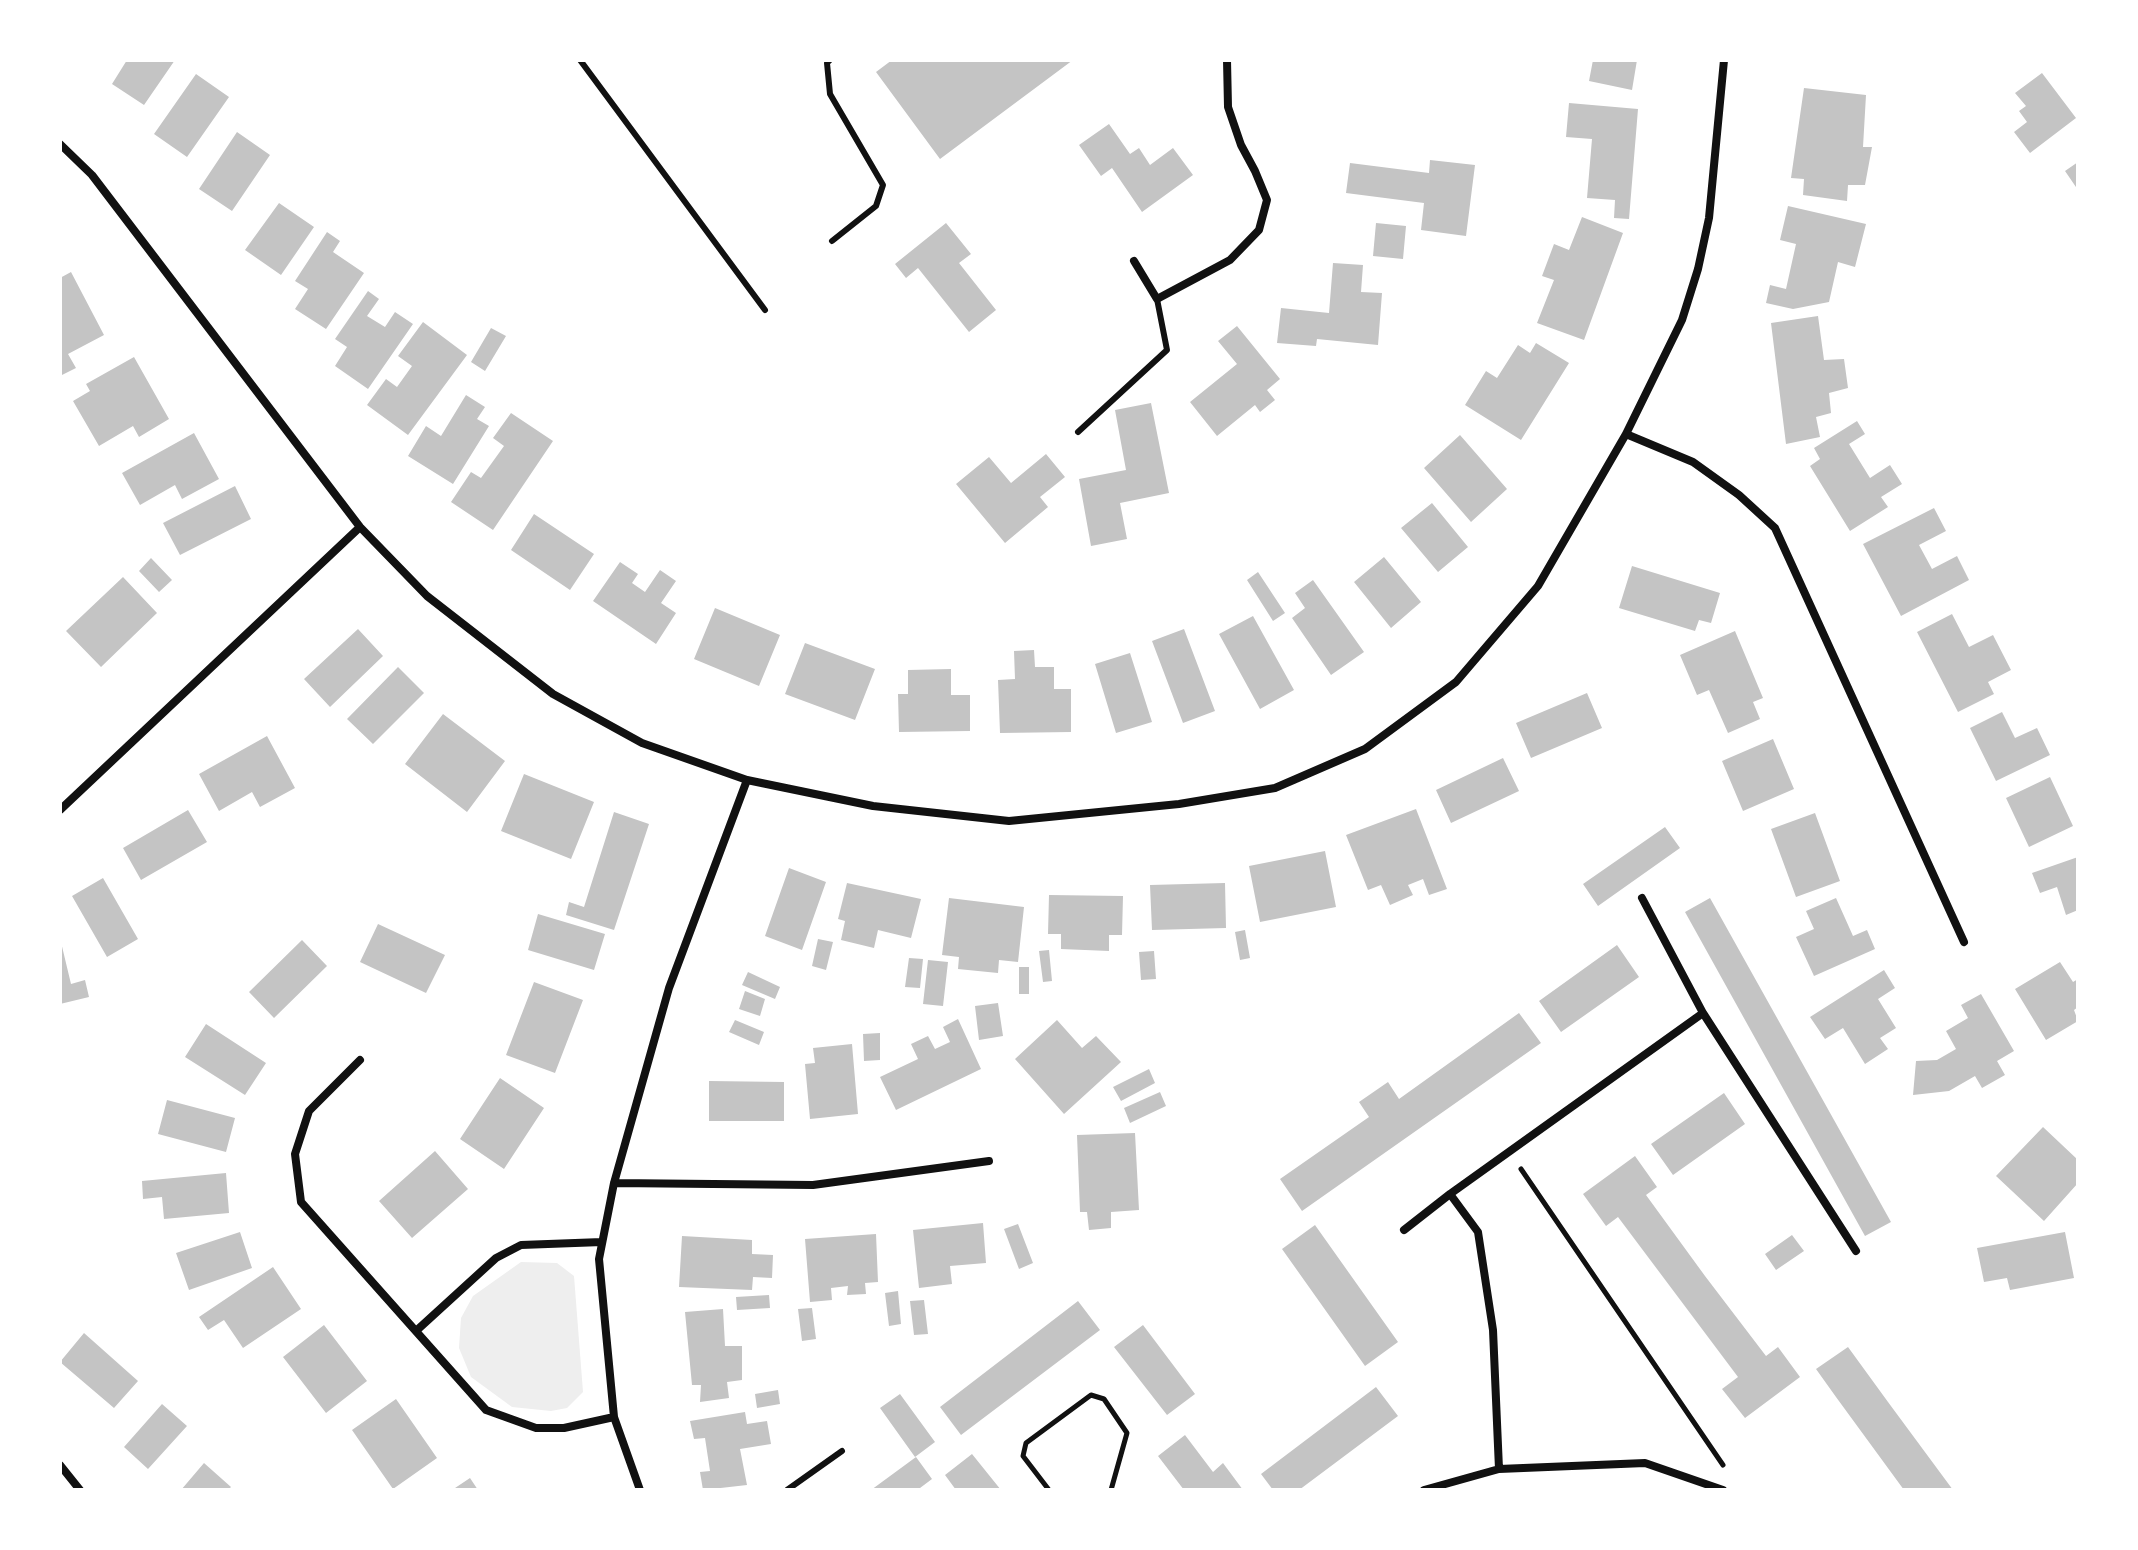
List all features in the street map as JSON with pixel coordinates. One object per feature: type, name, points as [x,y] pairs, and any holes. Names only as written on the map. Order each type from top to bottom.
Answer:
[{"type":"street","points":[[1134,261],[1157,299],[1230,260],[1259,230],[1267,200],[1241,145],[1228,107],[1227,60]]},
{"type":"street","points":[[60,144],[92,175],[360,527],[427,596],[553,694],[642,743],[747,780],[873,806],[1009,821],[1179,804],[1275,788],[1365,749],[1456,682],[1538,586],[1626,434],[1682,320],[1698,269],[1709,218],[1724,60]]},
{"type":"street","points":[[1626,434],[1693,462],[1739,495],[1775,528],[1964,942]]},
{"type":"street","points":[[60,810],[360,527]]},
{"type":"street","points":[[640,1490],[614,1417],[599,1259],[614,1183],[669,988],[747,780]]},
{"type":"street","points":[[1642,898],[1703,1013],[1856,1251]]},
{"type":"street","points":[[1404,1230],[1703,1013]]},
{"type":"street","points":[[360,1060],[309,1111],[295,1154],[301,1202],[486,1410],[536,1428],[564,1428],[614,1417]]},
{"type":"street","points":[[614,1183],[813,1185],[989,1161]]},
{"type":"street","points":[[1450,1194],[1478,1232],[1493,1330],[1499,1469]]},
{"type":"street","points":[[416,1331],[496,1258],[521,1245],[602,1242]]},
{"type":"street","points":[[1424,1490],[1499,1469],[1645,1463],[1723,1490]]},
{"type":"street","points":[[60,1465],[80,1490]]},
{"type":"lane","points":[[580,60],[765,310]]},
{"type":"lane","points":[[830,60],[827,63],[830,94],[883,185],[876,206],[832,241]]},
{"type":"lane","points":[[1078,432],[1167,350],[1157,299]]},
{"type":"lane","points":[[787,1490],[842,1451]]},
{"type":"path","points":[[1509,1152],[1732,1477]]},
{"type":"path","points":[[1049,1490],[1023,1456],[1026,1443],[1091,1395],[1104,1399],[1127,1433],[1111,1490]]},
{"type":"shaded area","points":[[521,1262],[557,1263],[574,1276],[583,1392],[567,1408],[551,1411],[512,1407],[471,1377],[459,1348],[461,1318],[473,1296]]},
{"type":"building","points":[[127,60],[175,60],[144,105],[112,84]]},
{"type":"building","points":[[892,60],[1073,60],[940,159],[876,72]]},
{"type":"building","points":[[1593,60],[1637,60],[1632,90],[1589,81]]},
{"type":"building","points":[[2042,73],[2076,118],[2030,153],[2014,132],[2027,122],[2019,111],[2026,106],[2015,93]]},
{"type":"building","points":[[196,74],[229,97],[187,157],[154,134]]},
{"type":"building","points":[[1804,88],[1866,95],[1863,147],[1872,147],[1865,185],[1848,185],[1847,201],[1803,195],[1804,179],[1791,178]]},
{"type":"building","points":[[1569,103],[1638,109],[1629,219],[1614,218],[1615,200],[1587,198],[1592,139],[1566,137]]},
{"type":"building","points":[[1109,124],[1130,154],[1139,148],[1150,165],[1173,148],[1193,175],[1142,212],[1112,168],[1101,176],[1079,145]]},
{"type":"building","points":[[237,132],[270,155],[232,211],[199,189]]},
{"type":"building","points":[[1430,160],[1475,165],[1466,236],[1421,230],[1424,203],[1346,193],[1350,163],[1429,173]]},
{"type":"building","points":[[2078,162],[2078,190],[2065,171]]},
{"type":"building","points":[[279,203],[314,227],[281,275],[245,250]]},
{"type":"building","points":[[1788,206],[1866,224],[1855,267],[1838,262],[1829,302],[1793,309],[1766,303],[1770,285],[1786,289],[1796,244],[1780,240]]},
{"type":"building","points":[[1582,217],[1623,233],[1584,340],[1537,323],[1554,280],[1542,276],[1554,244],[1569,250]]},
{"type":"building","points":[[946,223],[971,254],[959,263],[996,310],[969,332],[918,268],[906,278],[895,264]]},
{"type":"building","points":[[1376,223],[1406,226],[1403,259],[1373,256]]},
{"type":"building","points":[[327,232],[340,241],[333,252],[364,273],[326,329],[295,309],[308,289],[295,281]]},
{"type":"building","points":[[1333,263],[1363,265],[1361,292],[1382,293],[1378,345],[1317,339],[1316,346],[1277,343],[1281,308],[1329,313]]},
{"type":"building","points":[[71,272],[104,335],[68,354],[76,368],[60,376],[60,278]]},
{"type":"building","points":[[368,291],[379,299],[367,316],[385,327],[395,312],[413,324],[368,389],[335,366],[347,347],[335,339]]},
{"type":"building","points":[[1818,316],[1824,360],[1844,359],[1848,388],[1829,393],[1831,413],[1816,417],[1820,437],[1786,444],[1771,323]]},
{"type":"building","points":[[423,322],[467,355],[408,435],[367,405],[386,379],[397,387],[412,366],[398,356]]},
{"type":"building","points":[[1237,326],[1280,379],[1267,390],[1275,400],[1260,412],[1255,405],[1217,436],[1190,402],[1237,364],[1218,341]]},
{"type":"building","points":[[491,328],[506,336],[485,371],[471,362]]},
{"type":"building","points":[[1536,343],[1569,363],[1521,440],[1465,405],[1486,371],[1497,378],[1518,345],[1530,353]]},
{"type":"building","points":[[134,357],[169,419],[139,437],[133,426],[99,446],[73,401],[90,391],[86,384]]},
{"type":"building","points":[[466,395],[485,407],[477,419],[489,426],[453,484],[408,456],[426,426],[441,436]]},
{"type":"building","points":[[1151,403],[1169,493],[1120,503],[1127,539],[1091,546],[1079,479],[1126,470],[1115,410]]},
{"type":"building","points":[[511,413],[553,441],[493,530],[451,502],[471,472],[481,478],[504,446],[493,438]]},
{"type":"building","points":[[1857,421],[1865,434],[1849,444],[1870,478],[1890,465],[1902,484],[1881,497],[1888,507],[1850,531],[1810,466],[1820,459],[1814,448]]},
{"type":"building","points":[[194,433],[219,479],[182,499],[175,485],[140,505],[122,473]]},
{"type":"building","points":[[1460,435],[1507,489],[1471,522],[1424,468]]},
{"type":"building","points":[[1046,454],[1065,477],[1040,497],[1048,507],[1005,543],[956,484],[989,457],[1011,483]]},
{"type":"building","points":[[235,486],[251,519],[180,555],[163,523]]},
{"type":"building","points":[[1432,503],[1468,547],[1438,572],[1401,528]]},
{"type":"building","points":[[1934,508],[1946,531],[1919,545],[1932,569],[1957,556],[1969,580],[1901,616],[1863,544]]},
{"type":"building","points":[[534,514],[594,554],[570,590],[511,550]]},
{"type":"building","points":[[1384,557],[1421,602],[1391,628],[1354,582]]},
{"type":"building","points":[[151,558],[172,580],[159,592],[139,571]]},
{"type":"building","points":[[620,562],[638,574],[632,583],[645,592],[660,570],[676,581],[661,603],[676,613],[656,644],[593,601]]},
{"type":"building","points":[[1632,566],[1720,593],[1711,623],[1699,620],[1695,631],[1619,608]]},
{"type":"building","points":[[1258,572],[1285,613],[1273,621],[1247,580]]},
{"type":"building","points":[[123,577],[157,613],[101,667],[66,631]]},
{"type":"building","points":[[1313,580],[1364,652],[1331,675],[1292,618],[1305,608],[1295,593]]},
{"type":"building","points":[[715,608],[780,635],[759,686],[694,659]]},
{"type":"building","points":[[1952,614],[1969,647],[1993,635],[2011,670],[1988,682],[1994,694],[1958,712],[1917,632]]},
{"type":"building","points":[[1253,616],[1294,690],[1260,709],[1219,634]]},
{"type":"building","points":[[358,629],[383,656],[330,707],[304,679]]},
{"type":"building","points":[[1184,629],[1215,711],[1183,723],[1152,641]]},
{"type":"building","points":[[1735,631],[1763,698],[1753,702],[1760,719],[1728,733],[1709,690],[1697,695],[1680,655]]},
{"type":"building","points":[[805,643],[875,669],[855,720],[785,694]]},
{"type":"building","points":[[1034,650],[1035,667],[1054,667],[1054,689],[1071,689],[1071,732],[1000,733],[998,680],[1015,679],[1014,651]]},
{"type":"building","points":[[1130,653],[1152,722],[1116,733],[1095,664]]},
{"type":"building","points":[[398,667],[424,693],[373,744],[347,719]]},
{"type":"building","points":[[951,669],[951,695],[970,695],[970,731],[899,732],[898,694],[908,694],[908,670]]},
{"type":"building","points":[[1587,693],[1602,728],[1531,758],[1516,723]]},
{"type":"building","points":[[2002,712],[2015,738],[2037,728],[2050,755],[1996,781],[1970,728]]},
{"type":"building","points":[[443,714],[505,761],[467,812],[405,764]]},
{"type":"building","points":[[267,736],[295,788],[260,807],[252,792],[219,811],[199,774]]},
{"type":"building","points":[[1773,739],[1794,789],[1743,811],[1722,761]]},
{"type":"building","points":[[1503,758],[1519,791],[1451,823],[1436,790]]},
{"type":"building","points":[[524,774],[594,802],[571,859],[501,831]]},
{"type":"building","points":[[2050,777],[2073,826],[2029,847],[2006,798]]},
{"type":"building","points":[[1416,809],[1447,889],[1429,895],[1423,879],[1408,885],[1413,895],[1390,905],[1381,885],[1368,890],[1346,835]]},
{"type":"building","points":[[188,810],[207,842],[141,880],[123,848]]},
{"type":"building","points":[[614,812],[649,824],[614,930],[566,915],[569,902],[584,907]]},
{"type":"building","points":[[1815,813],[1840,881],[1796,897],[1771,829]]},
{"type":"building","points":[[1665,827],[1680,848],[1598,906],[1583,884]]},
{"type":"building","points":[[1325,851],[1336,907],[1260,922],[1249,866]]},
{"type":"building","points":[[2078,857],[2078,910],[2066,915],[2057,887],[2040,893],[2032,873]]},
{"type":"building","points":[[789,868],[826,882],[802,950],[765,936]]},
{"type":"building","points":[[103,878],[138,939],[107,957],[72,896]]},
{"type":"building","points":[[847,883],[921,899],[911,938],[878,930],[874,948],[841,940],[845,921],[838,919]]},
{"type":"building","points":[[1225,883],[1226,928],[1152,930],[1150,885]]},
{"type":"building","points":[[1049,895],[1123,896],[1122,935],[1109,935],[1109,951],[1061,949],[1061,934],[1048,934]]},
{"type":"building","points":[[949,898],[1024,907],[1018,962],[999,960],[998,973],[958,969],[959,957],[942,955]]},
{"type":"building","points":[[1710,898],[1891,1222],[1865,1236],[1685,912]]},
{"type":"building","points":[[1836,898],[1853,936],[1867,930],[1875,949],[1814,976],[1796,937],[1814,929],[1806,911]]},
{"type":"building","points":[[538,914],[605,934],[594,970],[528,950]]},
{"type":"building","points":[[378,924],[445,955],[426,993],[360,962]]},
{"type":"building","points":[[1245,930],[1250,958],[1240,960],[1235,932]]},
{"type":"building","points":[[60,938],[71,984],[85,980],[89,997],[60,1004]]},
{"type":"building","points":[[818,939],[833,942],[826,970],[812,966]]},
{"type":"building","points":[[302,940],[327,966],[274,1018],[249,992]]},
{"type":"building","points":[[1617,945],[1639,977],[1561,1032],[1539,1001]]},
{"type":"building","points":[[1049,950],[1052,981],[1043,982],[1039,951]]},
{"type":"building","points":[[1154,951],[1156,979],[1141,980],[1139,952]]},
{"type":"building","points":[[909,958],[923,959],[920,988],[905,987]]},
{"type":"building","points":[[928,960],[948,962],[943,1006],[923,1004]]},
{"type":"building","points":[[2060,962],[2073,982],[2078,979],[2078,1007],[2074,1010],[2078,1021],[2046,1040],[2015,989]]},
{"type":"building","points":[[1019,967],[1029,967],[1029,994],[1019,994]]},
{"type":"building","points":[[1884,970],[1895,988],[1878,999],[1896,1028],[1880,1038],[1888,1049],[1865,1064],[1843,1028],[1825,1039],[1810,1017]]},
{"type":"building","points":[[748,972],[780,987],[775,999],[742,985]]},
{"type":"building","points":[[534,982],[583,1000],[555,1073],[506,1055]]},
{"type":"building","points":[[745,991],[765,999],[760,1016],[739,1009]]},
{"type":"building","points":[[1981,994],[2014,1051],[1997,1061],[2005,1075],[1982,1088],[1975,1076],[1949,1091],[1913,1095],[1916,1061],[1937,1060],[1956,1049],[1946,1031],[1968,1018],[1961,1005]]},
{"type":"building","points":[[998,1003],[1003,1036],[979,1040],[975,1006]]},
{"type":"building","points":[[1519,1013],[1541,1043],[1302,1211],[1280,1179],[1369,1117],[1359,1102],[1388,1082],[1399,1099]]},
{"type":"building","points":[[958,1019],[981,1069],[896,1110],[880,1077],[918,1059],[911,1044],[928,1036],[935,1049],[950,1042],[943,1027]]},
{"type":"building","points":[[735,1020],[764,1032],[759,1045],[729,1032]]},
{"type":"building","points":[[1057,1020],[1082,1048],[1096,1036],[1121,1062],[1064,1114],[1015,1059]]},
{"type":"building","points":[[206,1024],[266,1063],[245,1095],[185,1057]]},
{"type":"building","points":[[880,1033],[880,1060],[864,1061],[863,1034]]},
{"type":"building","points":[[852,1044],[858,1114],[810,1119],[805,1064],[815,1063],[813,1048]]},
{"type":"building","points":[[1149,1069],[1155,1083],[1121,1101],[1113,1087]]},
{"type":"building","points":[[500,1078],[544,1108],[504,1169],[460,1139]]},
{"type":"building","points":[[709,1081],[784,1082],[784,1121],[709,1121]]},
{"type":"building","points":[[1160,1092],[1166,1106],[1130,1123],[1124,1108]]},
{"type":"building","points":[[1724,1093],[1745,1124],[1673,1175],[1651,1144]]},
{"type":"building","points":[[167,1100],[235,1118],[226,1152],[158,1134]]},
{"type":"building","points":[[2043,1127],[2078,1160],[2078,1183],[2044,1221],[1996,1176]]},
{"type":"building","points":[[1135,1133],[1139,1210],[1111,1212],[1111,1228],[1089,1230],[1087,1212],[1080,1212],[1077,1135]]},
{"type":"building","points":[[435,1151],[468,1189],[412,1238],[379,1201]]},
{"type":"building","points":[[1635,1156],[1657,1187],[1646,1195],[1705,1276],[1766,1356],[1778,1347],[1800,1377],[1745,1418],[1722,1389],[1738,1377],[1618,1217],[1606,1226],[1583,1194]]},
{"type":"building","points":[[226,1173],[229,1213],[164,1219],[162,1197],[143,1199],[142,1181]]},
{"type":"building","points":[[983,1223],[986,1263],[950,1266],[952,1284],[919,1288],[913,1230]]},
{"type":"building","points":[[1018,1224],[1033,1263],[1019,1269],[1004,1229]]},
{"type":"building","points":[[1315,1225],[1398,1342],[1365,1366],[1282,1249]]},
{"type":"building","points":[[240,1232],[252,1268],[189,1290],[176,1253]]},
{"type":"building","points":[[2065,1232],[2074,1278],[2010,1290],[2007,1278],[1984,1282],[1977,1248]]},
{"type":"building","points":[[876,1234],[878,1282],[865,1283],[866,1294],[847,1295],[848,1286],[831,1288],[832,1300],[810,1302],[805,1239]]},
{"type":"building","points":[[1792,1235],[1804,1251],[1776,1270],[1765,1254]]},
{"type":"building","points":[[682,1236],[752,1240],[752,1254],[773,1255],[772,1278],[753,1277],[752,1290],[679,1287]]},
{"type":"building","points":[[273,1267],[301,1309],[243,1348],[224,1320],[208,1330],[199,1317]]},
{"type":"building","points":[[898,1291],[901,1324],[889,1326],[885,1293]]},
{"type":"building","points":[[769,1295],[770,1308],[737,1310],[736,1297]]},
{"type":"building","points":[[924,1300],[928,1334],[914,1335],[910,1301]]},
{"type":"building","points":[[1078,1301],[1100,1330],[961,1435],[940,1407]]},
{"type":"building","points":[[812,1308],[816,1339],[802,1341],[798,1309]]},
{"type":"building","points":[[723,1309],[725,1346],[742,1346],[742,1380],[727,1382],[729,1398],[700,1402],[701,1385],[692,1385],[685,1312]]},
{"type":"building","points":[[324,1325],[367,1381],[326,1413],[283,1357]]},
{"type":"building","points":[[1143,1325],[1195,1394],[1167,1415],[1114,1347]]},
{"type":"building","points":[[84,1333],[138,1381],[114,1408],[60,1362]]},
{"type":"building","points":[[1848,1347],[1953,1490],[1904,1490],[1816,1369]]},
{"type":"building","points":[[1376,1387],[1398,1416],[1299,1490],[1273,1490],[1261,1474]]},
{"type":"building","points":[[778,1390],[780,1404],[757,1408],[755,1394]]},
{"type":"building","points":[[900,1394],[935,1442],[915,1457],[880,1408]]},
{"type":"building","points":[[396,1399],[437,1458],[393,1489],[352,1430]]},
{"type":"building","points":[[162,1404],[187,1426],[148,1469],[124,1447]]},
{"type":"building","points":[[745,1412],[747,1424],[767,1421],[771,1444],[740,1449],[747,1485],[703,1490],[700,1472],[710,1471],[705,1438],[694,1439],[690,1421]]},
{"type":"building","points":[[1185,1435],[1213,1472],[1223,1463],[1243,1490],[1184,1490],[1158,1456]]},
{"type":"building","points":[[972,1454],[1001,1490],[956,1490],[945,1475]]},
{"type":"building","points":[[916,1457],[932,1479],[920,1488],[871,1490]]},
{"type":"building","points":[[204,1463],[231,1487],[228,1490],[181,1490]]},
{"type":"building","points":[[470,1478],[478,1490],[452,1490]]}]
